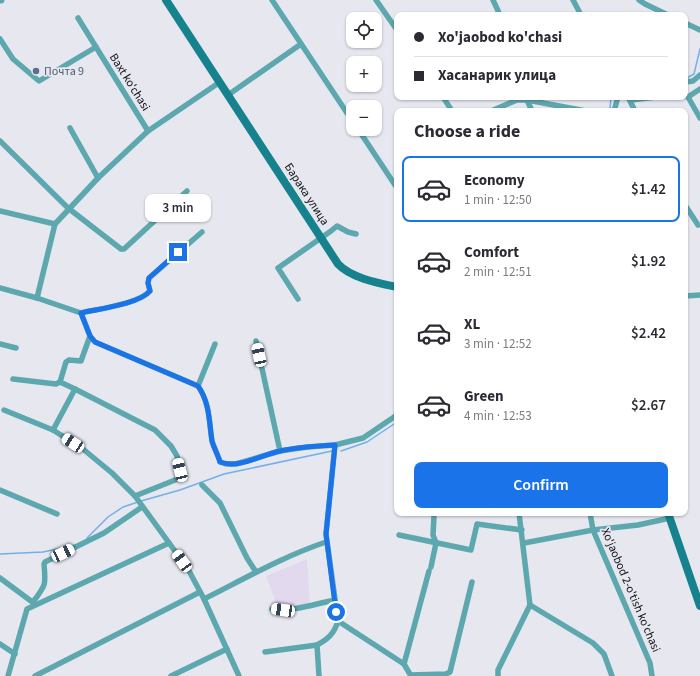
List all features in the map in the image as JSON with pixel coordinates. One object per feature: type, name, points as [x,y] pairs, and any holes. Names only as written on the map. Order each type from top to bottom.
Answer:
[{"type":"main road","name":"Барака улица","points":[[166,0],[333,258],[343,271],[394,286]]},
{"type":"main road","points":[[669,516],[700,606]]},
{"type":"street","points":[[272,0],[346,112]]},
{"type":"street","points":[[376,0],[394,26]]},
{"type":"street","points":[[493,0],[499,12]]},
{"type":"street","points":[[573,0],[579,12]]},
{"type":"street","points":[[640,0],[662,12]]},
{"type":"street","points":[[78,18],[96,47]]},
{"type":"street","points":[[688,24],[700,30]]},
{"type":"street","name":"Baxt ko'chasi","points":[[0,38],[13,58],[39,81],[96,47],[148,130]]},
{"type":"street","points":[[228,94],[301,44]]},
{"type":"street","points":[[688,82],[693,81],[700,75]]},
{"type":"street","name":"Baxt ko'chasi","points":[[37,298],[55,224],[68,208],[148,130],[220,82]]},
{"type":"street","points":[[688,95],[700,89]]},
{"type":"street","points":[[688,98],[700,118]]},
{"type":"street","points":[[498,108],[517,100],[527,100],[567,108]]},
{"type":"street","points":[[527,100],[531,108]]},
{"type":"street","points":[[540,100],[542,104]]},
{"type":"street","points":[[70,128],[98,178]]},
{"type":"street","points":[[363,136],[394,183]]},
{"type":"street","points":[[0,141],[68,208],[122,249],[186,191]]},
{"type":"street","points":[[688,210],[698,225]]},
{"type":"street","points":[[0,211],[55,224]]},
{"type":"street","points":[[298,299],[278,268],[337,226],[348,232],[356,234]]},
{"type":"street","points":[[0,288],[37,298],[81,313],[135,301],[150,291],[148,283],[149,278],[202,232]]},
{"type":"street","points":[[688,296],[700,295]]},
{"type":"street","points":[[81,313],[90,336],[95,342],[198,386],[204,394],[208,408],[213,442],[220,462],[226,464],[236,464],[280,451],[335,445],[368,436],[394,417]]},
{"type":"street","points":[[60,382],[66,362],[69,360],[79,362],[83,359],[90,336]]},
{"type":"street","points":[[256,341],[280,451]]},
{"type":"street","points":[[0,344],[16,348]]},
{"type":"street","points":[[198,386],[215,344]]},
{"type":"street","points":[[14,379],[56,384],[60,382],[155,430],[171,446],[177,456],[180,470],[179,477],[135,496]]},
{"type":"street","points":[[53,430],[75,389]]},
{"type":"street","points":[[4,410],[53,430],[83,449],[112,473],[135,496],[188,569],[204,599],[239,676]]},
{"type":"street","points":[[265,652],[317,645],[330,637],[338,621],[326,542],[335,445]]},
{"type":"street","points":[[202,485],[220,502],[247,558],[256,572]]},
{"type":"street","points":[[0,490],[57,514]]},
{"type":"street","points":[[35,603],[44,587],[46,574],[44,564],[46,562],[104,534],[142,507]]},
{"type":"street","points":[[404,664],[436,543],[433,535],[434,516]]},
{"type":"street","points":[[498,676],[498,670],[530,605],[520,516]]},
{"type":"street","name":"Xo'jaobod 2-o'tish ko'chasi","points":[[591,516],[593,530],[650,663],[652,676]]},
{"type":"street","points":[[524,544],[593,530],[638,525],[666,516]]},
{"type":"street","points":[[399,535],[472,550],[477,524],[522,530]]},
{"type":"street","points":[[204,599],[256,572],[313,546],[326,542]]},
{"type":"street","points":[[8,676],[27,609],[35,603],[169,543]]},
{"type":"street","points":[[0,578],[35,603]]},
{"type":"street","points":[[338,621],[404,664],[410,676],[446,674],[450,672],[472,582]]},
{"type":"street","points":[[35,676],[200,592]]},
{"type":"street","points":[[272,609],[293,609],[335,600]]},
{"type":"street","points":[[530,605],[593,643],[604,654],[612,676]]},
{"type":"street","points":[[0,644],[15,654]]},
{"type":"street","points":[[317,645],[319,676]]},
{"type":"street","points":[[171,676],[226,649]]},
{"type":"shaded area","points":[[307,559],[310,604],[291,608],[290,614],[280,613],[266,576]]},
{"type":"waterway","points":[[688,77],[694,74],[700,49]]},
{"type":"waterway","points":[[610,108],[611,100]]},
{"type":"waterway","points":[[341,451],[367,442],[394,424]]},
{"type":"waterway","points":[[141,501],[180,490],[224,474],[332,451]]},
{"type":"waterway","points":[[87,538],[108,517],[123,507],[138,502]]},
{"type":"waterway","points":[[0,554],[43,552],[75,545]]},
{"type":"place","name":"Почта 9","points":[[36,71]]},
{"type":"route","points":[[178,252],[149,278],[148,283],[150,291],[147,294],[135,301],[81,313],[90,336],[95,342],[198,386],[204,394],[208,408],[213,442],[220,462],[226,464],[236,464],[280,451],[335,445],[326,542],[336,612]]}]
